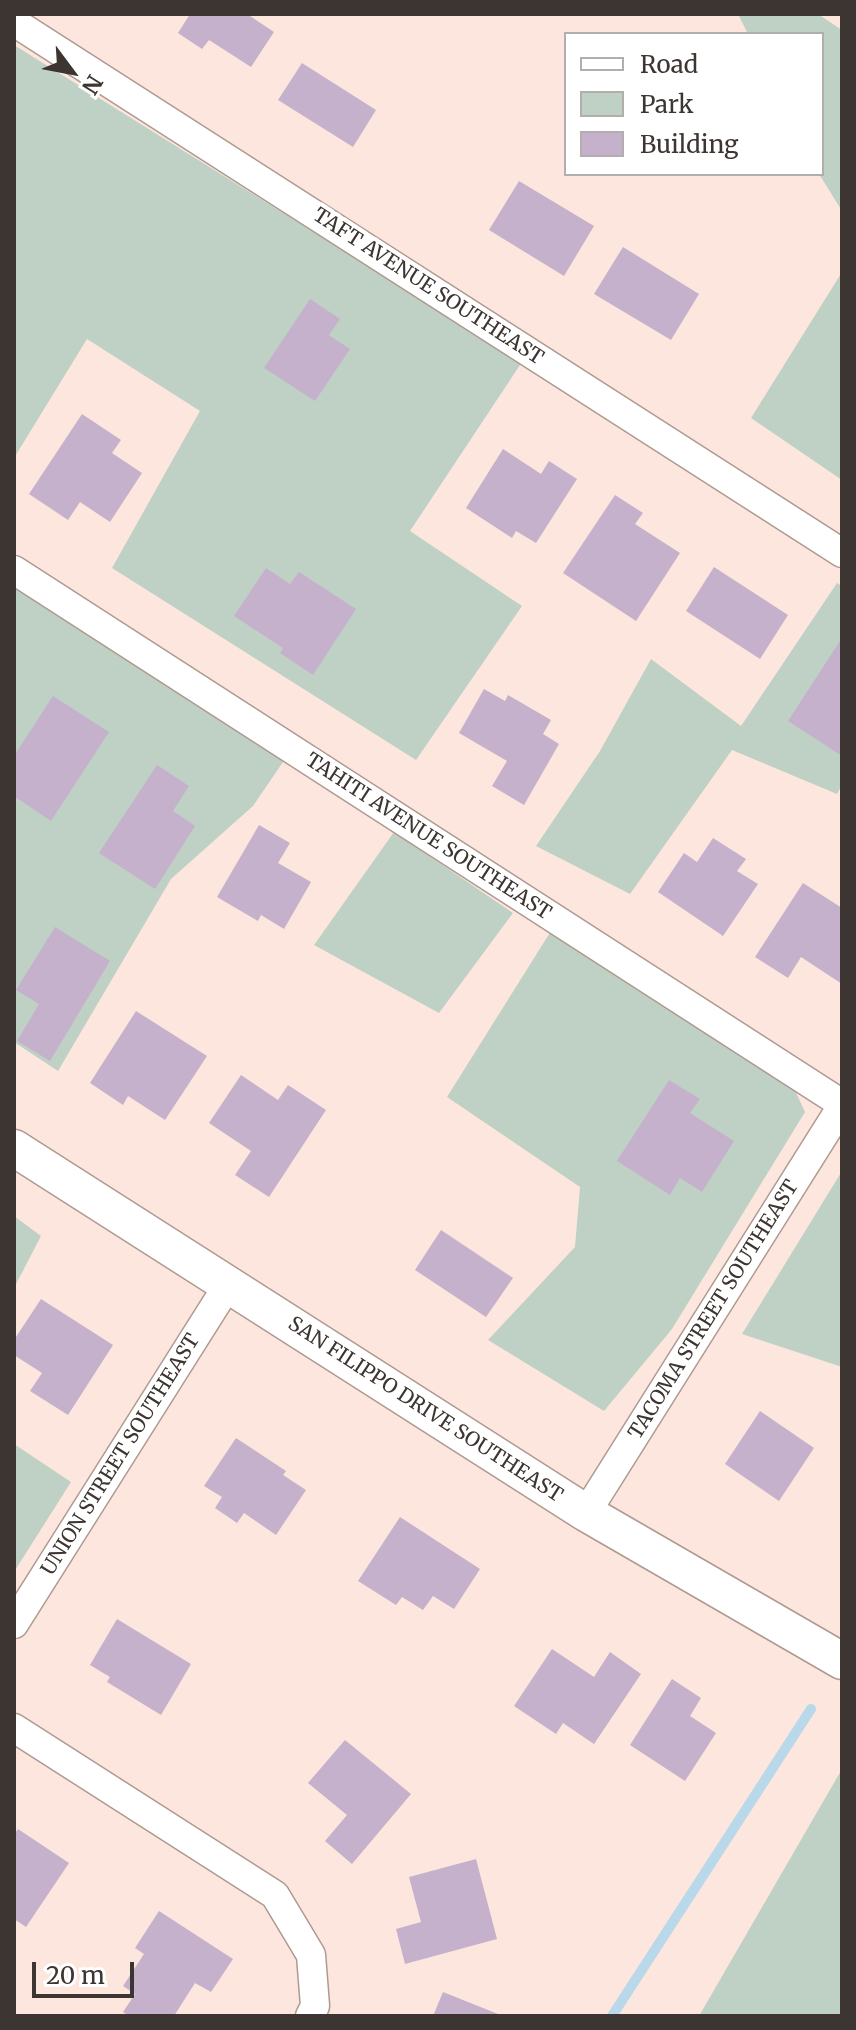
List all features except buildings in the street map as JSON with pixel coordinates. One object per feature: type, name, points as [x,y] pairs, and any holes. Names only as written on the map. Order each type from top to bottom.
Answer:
[{"type":"street","name":"TAFT AVENUE SOUTHEAST","points":[[14,22],[842,553]]},
{"type":"street","name":"TAHITI AVENUE SOUTHEAST","points":[[14,570],[842,1105]]},
{"type":"street","name":"TACOMA STREET SOUTHEAST","points":[[586,1513],[842,1105]]},
{"type":"street","name":"SAN FILIPPO DRIVE SOUTHEAST","points":[[14,1148],[586,1513],[842,1661]]},
{"type":"street","name":"UNION STREET SOUTHEAST","points":[[14,1624],[228,1285]]},
{"type":"street","points":[[14,1728],[275,1895],[311,1955],[315,2006],[310,2016]]},
{"type":"green space","points":[[738,14],[818,14],[842,30],[842,211],[820,176],[824,176],[824,32],[747,32]]},
{"type":"green space","points":[[14,45],[522,362],[410,531],[522,606],[416,760],[112,568],[200,411],[87,339],[14,458]]},
{"type":"green space","points":[[842,272],[842,480],[751,418]]},
{"type":"green space","points":[[837,583],[842,586],[842,785],[837,794],[732,750],[630,894],[536,846],[600,751],[651,659],[741,726]]},
{"type":"green space","points":[[14,587],[285,759],[253,806],[171,879],[58,1071],[14,1042]]},
{"type":"green space","points":[[394,832],[513,913],[439,1013],[314,945]]},
{"type":"green space","points":[[551,931],[793,1086],[805,1112],[672,1329],[604,1411],[488,1340],[575,1247],[580,1187],[447,1097]]},
{"type":"green space","points":[[842,1171],[842,1367],[742,1334]]},
{"type":"green space","points":[[14,1216],[41,1236],[14,1288]]},
{"type":"green space","points":[[14,1444],[71,1482],[14,1572]]},
{"type":"green space","points":[[842,1769],[842,2016],[699,2016]]},
{"type":"waterway","points":[[612,2016],[811,1709]]}]
